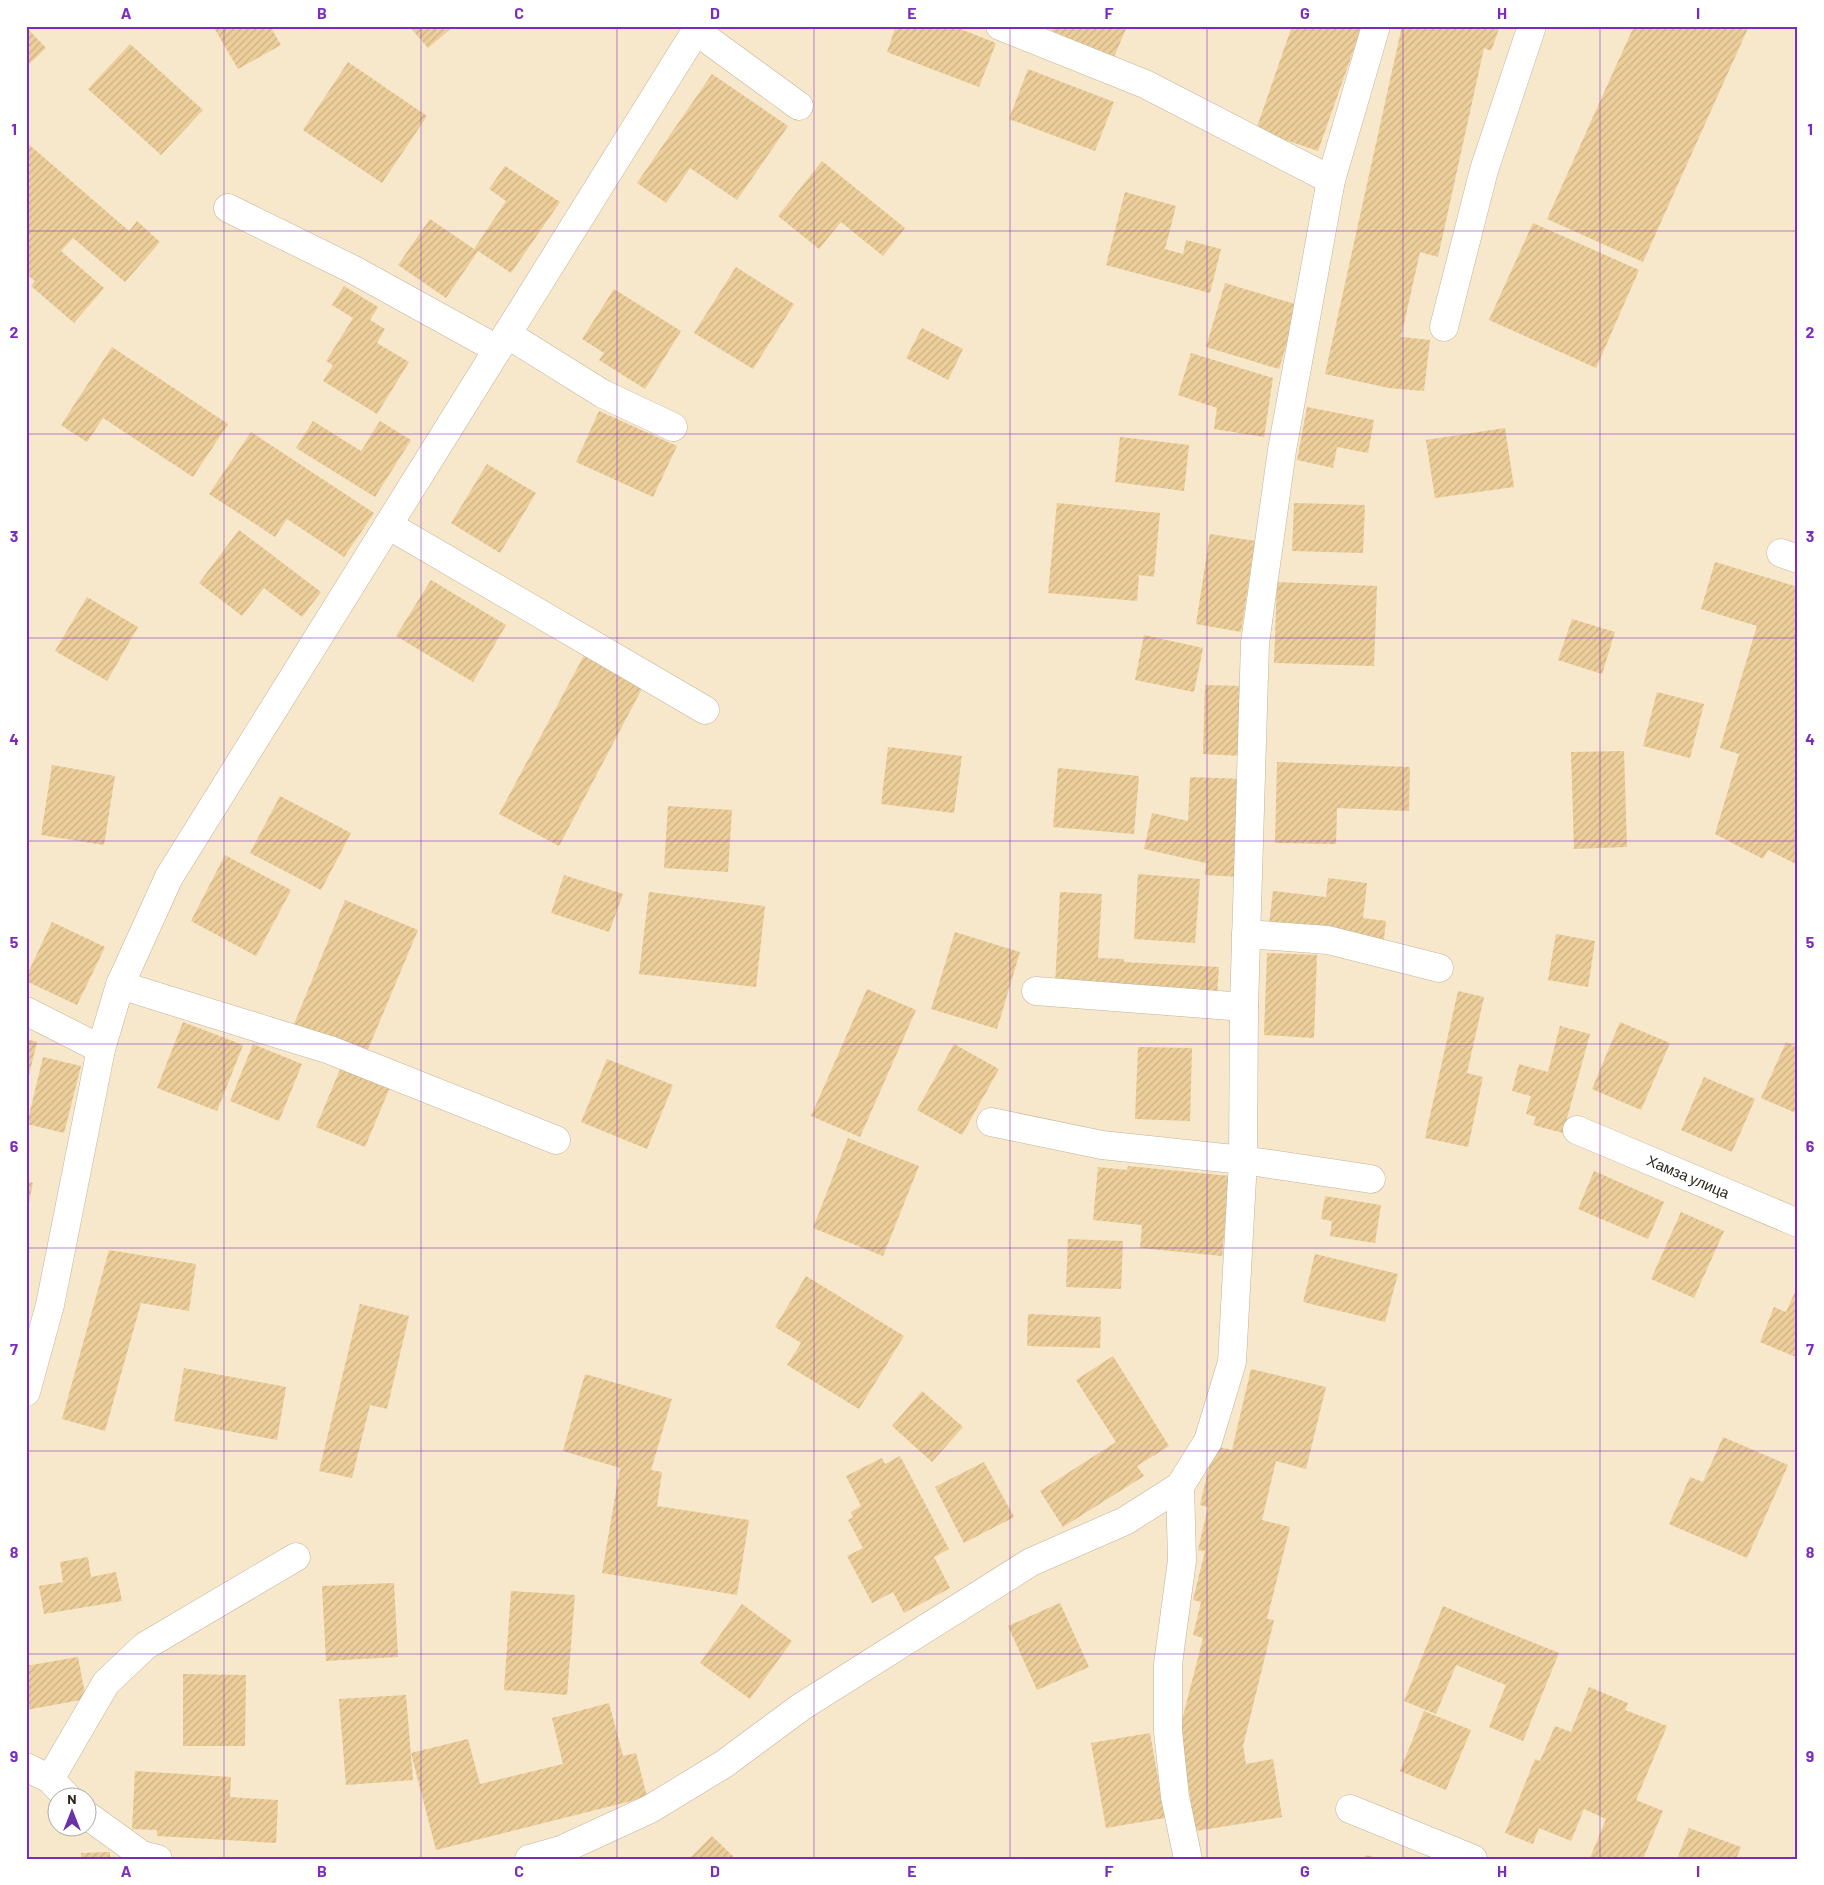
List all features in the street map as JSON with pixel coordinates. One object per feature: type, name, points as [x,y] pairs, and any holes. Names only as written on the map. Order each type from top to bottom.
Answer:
[{"type":"street","points":[[1000,26],[1145,84],[1331,180]]},
{"type":"street","points":[[529,1859],[561,1850],[650,1809],[724,1764],[801,1707],[1031,1562],[1125,1521],[1180,1486],[1208,1441],[1232,1362],[1243,1160],[1244,1007],[1255,643],[1282,450],[1331,180],[1376,26]]},
{"type":"street","points":[[1444,327],[1484,170],[1532,26]]},
{"type":"street","points":[[26,1392],[50,1305],[101,1049],[120,985],[169,877],[697,29],[799,106]]},
{"type":"street","points":[[228,208],[502,342],[603,394],[673,426]]},
{"type":"street","points":[[388,525],[705,710]]},
{"type":"street","points":[[1246,934],[1328,940],[1439,968]]},
{"type":"street","points":[[120,985],[330,1050],[556,1140]]},
{"type":"street","points":[[1036,991],[1244,1007]]},
{"type":"street","points":[[26,1011],[101,1049]]},
{"type":"street","points":[[991,1122],[1102,1145],[1243,1160],[1371,1179]]},
{"type":"street","name":"Хамза улица","points":[[1577,1130],[1798,1223]]},
{"type":"street","points":[[1180,1486],[1182,1560],[1168,1664],[1168,1731],[1175,1797],[1188,1859]]},
{"type":"street","points":[[48,1781],[106,1683],[145,1646],[296,1557]]},
{"type":"street","points":[[1350,1809],[1473,1859]]},
{"type":"street","points":[[98,1823],[146,1858]]},
{"type":"building","points":[[213,26],[270,26],[281,45],[238,69]]},
{"type":"building","points":[[409,26],[454,26],[428,48]]},
{"type":"building","points":[[896,26],[953,26],[996,43],[979,87],[887,52]]},
{"type":"building","points":[[1054,26],[1127,26],[1114,57],[1052,31]]},
{"type":"building","points":[[1292,26],[1362,26],[1318,151],[1256,130]]},
{"type":"building","points":[[1402,26],[1500,26],[1491,51],[1484,48],[1438,257],[1420,252],[1401,337],[1430,340],[1424,391],[1389,388],[1325,374]]},
{"type":"building","points":[[1634,26],[1749,26],[1643,262],[1547,219]]},
{"type":"building","points":[[26,27],[46,48],[26,67]]},
{"type":"building","points":[[130,44],[203,110],[161,155],[88,89]]},
{"type":"building","points":[[348,62],[427,116],[382,183],[303,130]]},
{"type":"building","points":[[1028,69],[1114,102],[1095,151],[1009,119]]},
{"type":"building","points":[[712,74],[788,126],[737,200],[690,168],[666,203],[637,183]]},
{"type":"building","points":[[26,142],[129,231],[137,221],[160,242],[125,282],[73,238],[61,251],[104,288],[74,323],[31,286],[35,281],[26,274]]},
{"type":"building","points":[[822,161],[905,228],[883,256],[841,222],[819,249],[778,216]]},
{"type":"building","points":[[505,166],[560,202],[511,273],[478,251],[446,298],[398,265],[430,219],[474,249],[506,201],[489,189]]},
{"type":"building","points":[[1125,192],[1176,206],[1165,249],[1183,254],[1186,240],[1221,249],[1210,293],[1106,265]]},
{"type":"building","points":[[1533,223],[1639,270],[1596,368],[1489,320]]},
{"type":"building","points":[[736,267],[794,304],[753,369],[694,333]]},
{"type":"building","points":[[1225,283],[1298,305],[1279,369],[1206,347]]},
{"type":"building","points":[[344,286],[378,307],[370,320],[385,329],[377,343],[409,362],[377,414],[323,381],[333,365],[326,361],[353,318],[332,305]]},
{"type":"building","points":[[614,289],[681,331],[645,389],[599,360],[604,353],[582,339]]},
{"type":"building","points":[[922,328],[963,349],[948,380],[906,358]]},
{"type":"building","points":[[112,347],[228,424],[193,477],[103,418],[87,442],[61,425]]},
{"type":"building","points":[[1191,353],[1273,378],[1264,437],[1214,429],[1217,408],[1178,395]]},
{"type":"building","points":[[1307,407],[1374,420],[1368,453],[1337,447],[1333,468],[1297,460]]},
{"type":"building","points":[[599,411],[677,446],[653,497],[576,462]]},
{"type":"building","points":[[313,421],[361,451],[380,421],[411,440],[375,497],[296,448]]},
{"type":"building","points":[[1505,428],[1514,487],[1435,498],[1426,440]]},
{"type":"building","points":[[251,432],[374,513],[344,557],[287,519],[275,537],[209,494]]},
{"type":"building","points":[[1120,437],[1189,445],[1184,491],[1115,482]]},
{"type":"building","points":[[487,464],[536,493],[500,553],[451,523]]},
{"type":"building","points":[[1057,503],[1160,513],[1154,577],[1139,575],[1137,601],[1048,593]]},
{"type":"building","points":[[1294,503],[1365,505],[1363,553],[1292,551]]},
{"type":"building","points":[[239,530],[321,592],[302,617],[264,588],[242,616],[199,583]]},
{"type":"building","points":[[1210,534],[1255,541],[1241,632],[1196,624]]},
{"type":"building","points":[[1715,562],[1798,587],[1798,865],[1768,850],[1763,859],[1715,834],[1739,754],[1720,748],[1757,626],[1701,609]]},
{"type":"building","points":[[431,580],[506,625],[473,682],[396,636]]},
{"type":"building","points":[[1277,582],[1377,586],[1374,666],[1274,663]]},
{"type":"building","points":[[87,597],[138,627],[107,681],[55,651]]},
{"type":"building","points":[[1572,619],[1615,632],[1602,674],[1558,660]]},
{"type":"building","points":[[1144,635],[1203,648],[1194,692],[1135,680]]},
{"type":"building","points":[[588,648],[647,679],[559,846],[499,814]]},
{"type":"building","points":[[1205,685],[1244,686],[1241,756],[1203,754]]},
{"type":"building","points":[[1657,692],[1704,704],[1690,758],[1643,746]]},
{"type":"building","points":[[888,747],[962,756],[954,813],[881,804]]},
{"type":"building","points":[[1624,751],[1627,847],[1574,849],[1571,752]]},
{"type":"building","points":[[1277,762],[1410,767],[1409,811],[1337,808],[1336,844],[1275,843]]},
{"type":"building","points":[[52,765],[115,776],[104,845],[41,835]]},
{"type":"building","points":[[1058,768],[1139,776],[1134,834],[1053,827]]},
{"type":"building","points":[[1190,777],[1244,779],[1240,877],[1205,875],[1206,863],[1144,849],[1152,813],[1188,821]]},
{"type":"building","points":[[280,796],[351,833],[321,890],[250,853]]},
{"type":"building","points":[[668,806],[732,810],[728,872],[664,868]]},
{"type":"building","points":[[225,855],[291,890],[256,956],[191,921]]},
{"type":"building","points":[[1138,874],[1200,879],[1195,943],[1134,939]]},
{"type":"building","points":[[564,875],[623,894],[609,932],[551,913]]},
{"type":"building","points":[[1328,878],[1367,883],[1363,918],[1386,921],[1383,946],[1268,932],[1273,891],[1326,897]]},
{"type":"building","points":[[649,892],[765,906],[756,987],[639,974]]},
{"type":"building","points":[[1060,892],[1102,894],[1098,958],[1124,959],[1124,962],[1219,967],[1217,997],[1055,985]]},
{"type":"building","points":[[345,900],[418,930],[366,1054],[294,1024]]},
{"type":"building","points":[[52,922],[105,947],[77,1005],[26,981],[26,977]]},
{"type":"building","points":[[955,932],[1020,952],[997,1029],[931,1009]]},
{"type":"building","points":[[1556,934],[1595,941],[1588,987],[1548,980]]},
{"type":"building","points":[[1267,953],[1317,955],[1314,1038],[1264,1035]]},
{"type":"building","points":[[867,989],[916,1010],[860,1137],[811,1116]]},
{"type":"building","points":[[1458,991],[1484,997],[1467,1073],[1483,1077],[1468,1147],[1425,1138]]},
{"type":"building","points":[[183,1022],[243,1045],[217,1111],[157,1088]]},
{"type":"building","points":[[1620,1022],[1670,1043],[1641,1110],[1592,1089]]},
{"type":"building","points":[[1560,1026],[1590,1034],[1563,1133],[1533,1125],[1536,1117],[1526,1114],[1531,1096],[1512,1091],[1519,1064],[1548,1072]]},
{"type":"building","points":[[26,1039],[37,1042],[27,1083],[26,1083]]},
{"type":"building","points":[[1786,1042],[1798,1048],[1798,1114],[1761,1098]]},
{"type":"building","points":[[253,1044],[302,1064],[279,1121],[230,1101]]},
{"type":"building","points":[[954,1044],[999,1069],[962,1135],[917,1110]]},
{"type":"building","points":[[1138,1047],[1192,1048],[1190,1121],[1135,1119]]},
{"type":"building","points":[[43,1057],[81,1066],[64,1133],[27,1124]]},
{"type":"building","points":[[607,1059],[673,1085],[647,1149],[581,1122]]},
{"type":"building","points":[[341,1067],[390,1087],[365,1147],[316,1127]]},
{"type":"building","points":[[1704,1077],[1755,1099],[1732,1152],[1681,1130]]},
{"type":"building","points":[[848,1138],[919,1166],[883,1256],[813,1228]]},
{"type":"building","points":[[1128,1166],[1230,1176],[1222,1256],[1140,1248],[1142,1225],[1093,1220],[1098,1167],[1127,1170]]},
{"type":"building","points":[[1594,1171],[1664,1202],[1648,1239],[1578,1209]]},
{"type":"building","points":[[26,1181],[33,1183],[27,1212],[26,1212]]},
{"type":"building","points":[[1325,1196],[1381,1205],[1375,1243],[1330,1236],[1332,1221],[1321,1219]]},
{"type":"building","points":[[1681,1212],[1724,1231],[1694,1298],[1651,1279]]},
{"type":"building","points":[[1068,1239],[1123,1241],[1121,1289],[1066,1287]]},
{"type":"building","points":[[109,1250],[196,1264],[189,1311],[141,1303],[105,1431],[62,1419]]},
{"type":"building","points":[[1315,1254],[1398,1274],[1385,1322],[1303,1302]]},
{"type":"building","points":[[806,1276],[904,1336],[859,1409],[787,1365],[801,1343],[775,1327]]},
{"type":"building","points":[[1798,1285],[1798,1358],[1760,1342],[1774,1307],[1786,1312]]},
{"type":"building","points":[[360,1304],[409,1316],[387,1409],[370,1405],[352,1478],[319,1471]]},
{"type":"building","points":[[1028,1314],[1101,1317],[1100,1348],[1027,1346]]},
{"type":"building","points":[[1113,1356],[1169,1446],[1137,1466],[1144,1476],[1063,1527],[1040,1491],[1116,1442],[1076,1380]]},
{"type":"building","points":[[184,1368],[286,1387],[277,1440],[174,1421]]},
{"type":"building","points":[[1251,1369],[1326,1387],[1306,1469],[1276,1461],[1262,1520],[1290,1527],[1267,1619],[1274,1620],[1243,1746],[1246,1764],[1273,1759],[1282,1817],[1196,1831],[1179,1732],[1203,1638],[1193,1635],[1201,1602],[1193,1600],[1205,1551],[1198,1550],[1208,1507],[1200,1505],[1214,1446],[1232,1450]]},
{"type":"building","points":[[585,1374],[672,1399],[651,1470],[662,1472],[657,1506],[749,1520],[737,1595],[602,1573],[620,1468],[563,1451]]},
{"type":"building","points":[[922,1391],[963,1427],[932,1462],[892,1426]]},
{"type":"building","points":[[1723,1437],[1788,1465],[1747,1558],[1669,1524],[1690,1477],[1703,1482]]},
{"type":"building","points":[[900,1456],[949,1549],[934,1557],[950,1588],[904,1613],[893,1592],[872,1603],[847,1556],[863,1548],[848,1520],[853,1517],[851,1512],[861,1506],[846,1476],[882,1458],[885,1464]]},
{"type":"building","points":[[984,1462],[1014,1517],[964,1543],[935,1487]]},
{"type":"building","points":[[88,1557],[91,1577],[116,1572],[122,1601],[44,1614],[39,1586],[63,1582],[60,1562]]},
{"type":"building","points":[[394,1583],[398,1657],[326,1661],[322,1586]]},
{"type":"building","points":[[511,1591],[575,1595],[567,1695],[504,1690]]},
{"type":"building","points":[[1060,1603],[1089,1667],[1037,1690],[1008,1626]]},
{"type":"building","points":[[742,1604],[792,1641],[750,1699],[700,1663]]},
{"type":"building","points":[[1443,1606],[1559,1653],[1523,1741],[1489,1727],[1506,1685],[1456,1665],[1436,1714],[1404,1701]]},
{"type":"building","points":[[78,1657],[86,1699],[26,1710],[26,1666]]},
{"type":"building","points":[[183,1674],[246,1675],[245,1746],[183,1746]]},
{"type":"building","points":[[1589,1687],[1628,1703],[1625,1710],[1667,1726],[1636,1800],[1663,1811],[1643,1859],[1590,1858],[1606,1819],[1584,1809],[1571,1841],[1539,1828],[1533,1844],[1505,1833],[1535,1759],[1540,1761],[1555,1726],[1571,1732]]},
{"type":"building","points":[[406,1695],[413,1780],[346,1785],[339,1699]]},
{"type":"building","points":[[609,1703],[623,1756],[636,1753],[647,1797],[436,1850],[411,1753],[468,1739],[480,1784],[563,1764],[552,1718]]},
{"type":"building","points":[[1424,1711],[1471,1730],[1446,1790],[1400,1771]]},
{"type":"building","points":[[1150,1733],[1165,1818],[1106,1828],[1091,1743]]},
{"type":"building","points":[[135,1771],[231,1777],[230,1797],[278,1800],[276,1843],[157,1836],[157,1830],[132,1829]]},
{"type":"building","points":[[1689,1828],[1741,1847],[1736,1859],[1677,1859]]},
{"type":"building","points":[[712,1836],[736,1859],[689,1859]]},
{"type":"building","points":[[110,1852],[110,1859],[81,1859],[81,1853]]},
{"type":"building","points":[[1366,1855],[1377,1858],[1377,1859],[1364,1859]]}]
